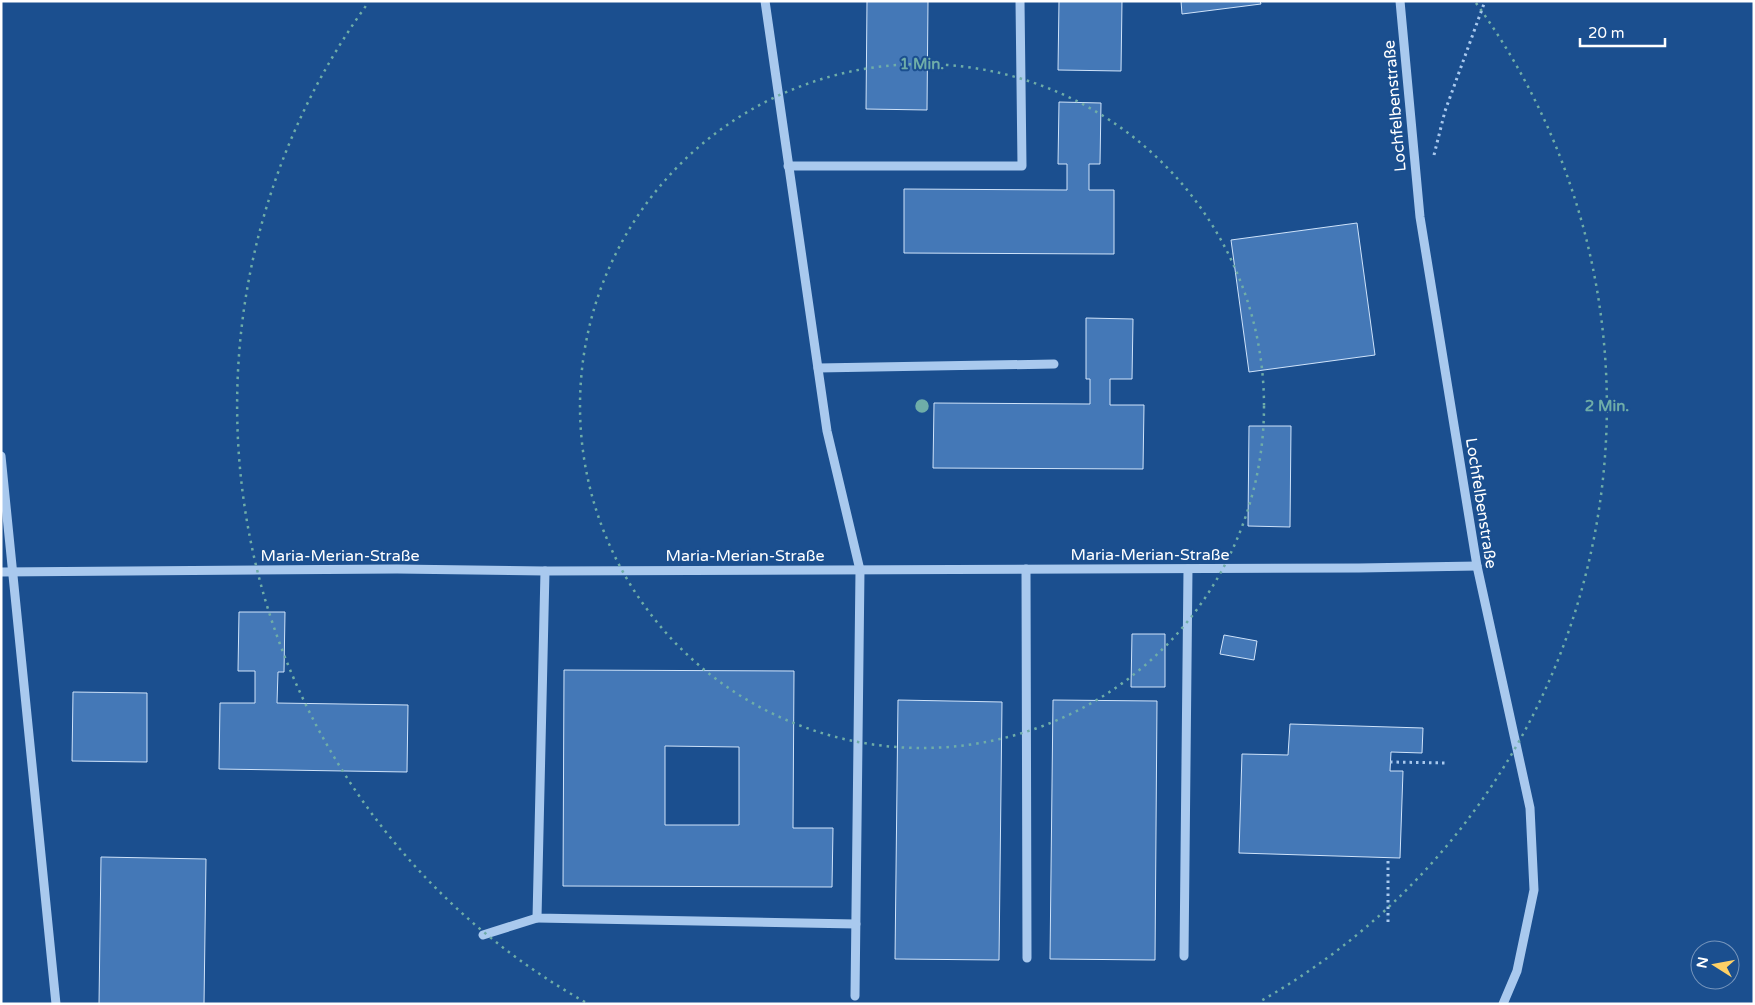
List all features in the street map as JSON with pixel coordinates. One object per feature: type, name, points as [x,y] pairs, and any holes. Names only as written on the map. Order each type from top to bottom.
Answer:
[{"type":"street","points":[[766,1],[788,166],[828,431],[860,570],[855,996]]},
{"type":"street","points":[[788,166],[1022,166],[1020,1]]},
{"type":"street","name":"Lochfelbenstraße","points":[[1400,1],[1420,217],[1477,566],[1530,808],[1534,890],[1517,972],[1503,1004]]},
{"type":"street","points":[[818,368],[1054,364]]},
{"type":"street","points":[[1,456],[56,1004]]},
{"type":"street","name":"Maria-Merian-Straße","points":[[1,572],[1477,566]]},
{"type":"street","points":[[1184,956],[1188,568]]},
{"type":"street","points":[[1026,569],[1027,958]]},
{"type":"street","points":[[536,918],[545,571]]},
{"type":"street","points":[[483,936],[536,918],[856,924]]},
{"type":"path","points":[[1434,156],[1445,110],[1485,1]]},
{"type":"path","points":[[1390,762],[1447,763]]},
{"type":"path","points":[[1388,858],[1388,922]]},
{"type":"building","points":[[867,1],[928,1],[927,110],[866,109]]},
{"type":"building","points":[[1059,1],[1122,1],[1121,71],[1058,70]]},
{"type":"building","points":[[1181,1],[1260,1],[1261,4],[1182,14]]},
{"type":"building","points":[[1059,102],[1101,103],[1100,164],[1089,164],[1089,190],[1114,190],[1114,254],[904,253],[904,189],[1067,190],[1067,164],[1058,164]]},
{"type":"building","points":[[1357,223],[1375,355],[1249,372],[1231,240]]},
{"type":"building","points":[[1086,318],[1133,319],[1132,379],[1110,379],[1110,405],[1144,405],[1143,469],[933,468],[934,403],[1090,404],[1090,379],[1086,379]]},
{"type":"building","points":[[1249,426],[1291,426],[1290,527],[1248,526]]},
{"type":"building","points":[[239,612],[285,612],[284,672],[278,672],[277,703],[408,705],[407,772],[219,769],[220,703],[255,703],[255,671],[238,671]]},
{"type":"building","points":[[1132,634],[1165,634],[1165,687],[1131,687]]},
{"type":"building","points":[[1224,635],[1257,641],[1254,660],[1220,654]]},
{"type":"building","points":[[564,670],[794,671],[793,828],[833,828],[832,887],[563,886]],"holes":[[[665,746],[739,747],[739,825],[665,825]]]},
{"type":"building","points":[[73,692],[147,693],[147,762],[72,761]]},
{"type":"building","points":[[898,700],[1002,702],[999,960],[895,959]]},
{"type":"building","points":[[1053,700],[1157,701],[1155,960],[1050,959]]},
{"type":"building","points":[[1290,724],[1423,728],[1422,753],[1391,752],[1390,771],[1403,771],[1400,858],[1239,853],[1242,754],[1288,755]]},
{"type":"building","points":[[101,857],[206,859],[204,1004],[99,1004]]}]
